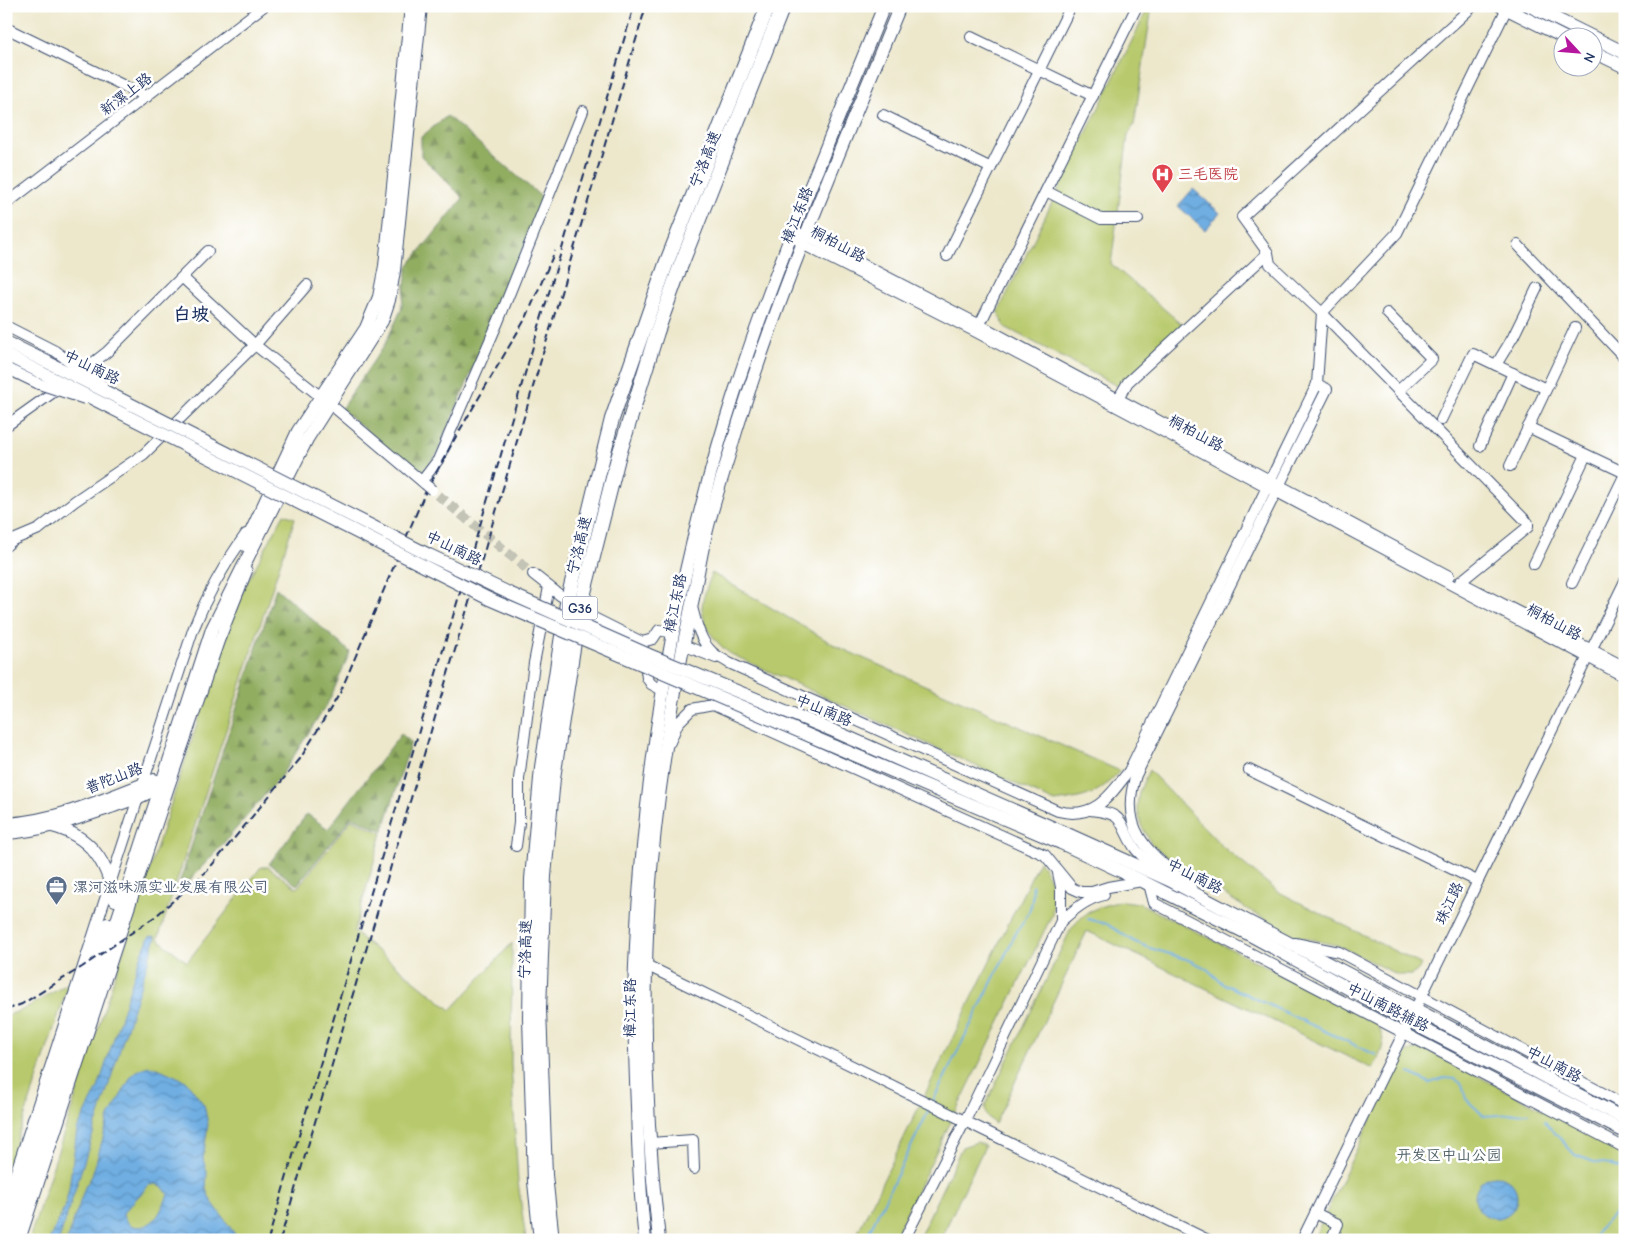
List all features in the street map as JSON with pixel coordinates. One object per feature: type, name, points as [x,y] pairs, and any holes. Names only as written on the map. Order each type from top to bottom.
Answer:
[{"type":"highway","name":"宁洛高速","points":[[541,1240],[535,1182],[530,1018],[532,879],[542,767],[568,603],[612,419],[666,264],[768,6]]},
{"type":"highway","name":"宁洛高速","points":[[552,1240],[545,1175],[539,1009],[544,876],[553,778],[578,616],[618,458],[657,332],[679,270],[783,6]]},
{"type":"main road","points":[[6,1228],[152,788],[212,629],[262,520],[366,328],[379,297],[384,266],[411,6]]},
{"type":"main road","points":[[326,400],[382,321],[389,300],[394,271],[421,6]]},
{"type":"main road","name":"樟江东路","points":[[645,1240],[640,1192],[635,1044],[635,967],[642,846],[662,690],[673,633],[693,540],[720,441],[760,317],[791,233],[884,6]]},
{"type":"main road","name":"樟江东路","points":[[659,1240],[652,1181],[650,1143],[646,965],[650,894],[665,754],[683,645],[706,533],[757,364],[787,281],[900,6]]},
{"type":"main road","points":[[1530,6],[1625,53]]},
{"type":"main road","points":[[1505,7],[1554,33]]},
{"type":"main road","points":[[1604,57],[1625,67]]},
{"type":"main road","name":"中山南路","points":[[6,342],[42,373]]},
{"type":"main road","name":"中山南路","points":[[6,355],[42,373],[118,404],[511,594],[649,655],[834,731],[1063,838],[1145,882],[1253,930],[1286,941],[1625,1119]]},
{"type":"main road","points":[[13,1240],[152,788]]},
{"type":"main road","name":"普陀山路","points":[[6,824],[28,822],[67,814],[152,788]]},
{"type":"main road","name":"普陀山路","points":[[6,833],[68,822],[152,788]]},
{"type":"main road","points":[[49,826],[66,830],[84,840],[96,853],[111,883],[115,900]]},
{"type":"main road","name":"中山南路","points":[[1063,838],[1169,880],[1206,900],[1406,1026],[1625,1132]]},
{"type":"street","name":"新漯上路","points":[[6,204],[264,6]]},
{"type":"street","points":[[947,256],[1071,6]]},
{"type":"street","points":[[978,329],[1137,6]]},
{"type":"street","points":[[1460,582],[1528,527],[1528,523],[1322,313],[1270,264],[1268,253],[1242,216],[1473,6]]},
{"type":"street","points":[[1089,810],[1101,805],[1129,771],[1273,486],[1327,389],[1317,384],[1322,313],[1397,233],[1505,7]]},
{"type":"street","points":[[6,28],[147,97]]},
{"type":"street","points":[[971,37],[1093,96]]},
{"type":"street","points":[[183,278],[256,344],[429,487],[442,450],[498,322],[583,111]]},
{"type":"street","points":[[883,115],[990,168]]},
{"type":"street","points":[[1046,191],[1101,218],[1138,219]]},
{"type":"street","name":"桐柏山路","points":[[791,233],[978,329],[1590,654],[1625,668]]},
{"type":"street","points":[[1518,246],[1625,358]]},
{"type":"street","points":[[6,426],[38,405],[107,352],[208,251]]},
{"type":"street","points":[[1118,399],[1128,382],[1268,253]]},
{"type":"street","points":[[6,546],[14,540],[39,529],[75,501],[144,454],[256,344],[307,285]]},
{"type":"street","points":[[1496,365],[1513,337],[1536,288]]},
{"type":"street","points":[[1387,313],[1432,358],[1398,391]]},
{"type":"street","points":[[6,326],[54,351],[118,404]]},
{"type":"street","points":[[1510,466],[1575,328]]},
{"type":"street","name":"桐柏山路","points":[[978,329],[1118,399],[1273,486],[1460,582],[1590,654],[1625,677]]},
{"type":"street","points":[[1441,420],[1473,354],[1546,389]]},
{"type":"street","points":[[6,368],[42,373],[118,404]]},
{"type":"street","points":[[1480,446],[1513,373]]},
{"type":"street","points":[[1528,427],[1625,474],[1572,583]]},
{"type":"street","points":[[1534,564],[1586,454]]},
{"type":"street","points":[[1206,900],[1154,857],[1142,842],[1131,819],[1131,789],[1273,486]]},
{"type":"street","points":[[20,1240],[152,788],[199,615],[235,550],[262,520]]},
{"type":"street","points":[[533,574],[561,596]]},
{"type":"street","name":"珠江路","points":[[1302,1240],[1625,581]]},
{"type":"street","points":[[516,846],[519,823],[519,779],[534,663],[549,587]]},
{"type":"street","points":[[691,606],[698,629],[706,645],[712,652],[729,663]]},
{"type":"street","points":[[588,615],[642,642],[653,639],[659,630],[673,633]]},
{"type":"street","points":[[642,642],[647,678],[651,684],[662,690]]},
{"type":"street","points":[[683,645],[729,663],[1058,811],[1066,813],[1089,810],[1108,812],[1119,818],[1135,848],[1169,880]]},
{"type":"street","points":[[665,754],[678,723],[692,709],[713,705],[1045,855],[1056,866],[1072,888],[1081,892],[1092,892],[1108,887],[1145,882]]},
{"type":"street","points":[[1249,770],[1477,880]]},
{"type":"street","points":[[6,1202],[111,883],[152,788]]},
{"type":"street","points":[[1056,866],[1061,887],[1061,921]]},
{"type":"street","points":[[904,1240],[965,1121],[1061,921],[1076,907],[1094,897],[1127,889],[1145,882]]},
{"type":"street","name":"中山南路辅路","points":[[1145,882],[1154,903],[1406,1026],[1625,1148]]},
{"type":"street","name":"中山南路辅路","points":[[1286,941],[1339,952],[1625,1105]]},
{"type":"street","points":[[646,965],[1208,1240]]},
{"type":"street","points":[[650,1143],[693,1140],[694,1169]]},
{"type":"street","points":[[1315,1213],[1338,1224],[1330,1240]]},
{"type":"green space","points":[[1149,6],[1152,6],[1134,125],[1128,135],[1111,264],[1184,326],[1119,387],[1005,327],[998,312]]},
{"type":"green space","points":[[447,116],[544,199],[437,454],[424,471],[416,473],[341,409],[385,344],[401,310],[408,266],[463,198],[421,156],[421,137]]},
{"type":"green space","points":[[284,514],[295,518],[158,939],[187,962],[261,867],[268,867],[297,888],[352,819],[382,833],[354,932],[451,1010],[512,943],[511,1064],[518,1182],[526,1240],[29,1240],[225,638],[244,588]]},
{"type":"green space","points":[[712,573],[838,647],[1120,771],[1104,786],[1091,794],[1076,799],[1055,802],[731,654],[711,634],[703,615],[703,599]]},
{"type":"green space","points":[[276,588],[350,652],[330,699],[281,776],[223,844],[175,896]]},
{"type":"green space","points":[[401,734],[411,742],[383,831],[352,817],[297,885],[269,864],[307,814],[328,829]]},
{"type":"green space","points":[[1149,770],[1223,847],[1277,891],[1422,965],[1411,975],[1398,975],[1339,946],[1293,935],[1247,909],[1180,866],[1152,845],[1141,825],[1137,807],[1139,792]]},
{"type":"green space","points":[[1039,861],[1052,886],[1052,915],[893,1240],[854,1240]]},
{"type":"green space","points":[[1123,901],[1139,903],[1373,1020],[1381,1033],[1383,1044],[1373,1069],[1087,931],[995,1124],[987,1116],[985,1106],[1070,931],[1081,918],[1093,910]]},
{"type":"green space","points":[[69,983],[6,1173],[6,1016],[24,1009]]},
{"type":"green space","name":"开发区中山公园","points":[[1417,1049],[1427,1050],[1625,1152],[1625,1240],[1313,1240],[1399,1061],[1406,1053]]},
{"type":"green space","points":[[977,1142],[985,1146],[940,1240],[918,1240],[962,1147]]},
{"type":"water","points":[[1193,189],[1220,213],[1205,230],[1178,206]]},
{"type":"water","points":[[149,937],[156,937],[59,1240],[49,1240],[65,1207],[77,1130],[98,1088],[138,963]]},
{"type":"water","points":[[148,1066],[160,1069],[186,1081],[204,1105],[208,1124],[203,1159],[207,1172],[206,1189],[210,1199],[239,1240],[67,1240],[85,1187],[92,1176],[109,1117],[131,1077],[137,1071]],"holes":[[[149,1185],[162,1186],[168,1194],[156,1218],[142,1227],[136,1227],[128,1223],[123,1213]]]},
{"type":"water","points":[[1496,1176],[1511,1182],[1517,1197],[1511,1212],[1496,1218],[1481,1212],[1475,1197],[1481,1182]]},
{"type":"waterway","points":[[933,1101],[1016,933],[1024,922],[1031,905],[1032,885]]},
{"type":"waterway","points":[[1088,919],[1107,924],[1135,942],[1186,959],[1206,968],[1222,983],[1376,1055]]},
{"type":"waterway","points":[[1410,1073],[1430,1083],[1444,1078],[1455,1079],[1462,1084],[1466,1099],[1484,1116],[1528,1113]]},
{"type":"waterway","points":[[865,1240],[930,1108]]},
{"type":"waterway","points":[[1545,1122],[1575,1155],[1594,1162],[1610,1164],[1622,1170],[1625,1175]]},
{"type":"waterway","points":[[1594,1240],[1598,1230],[1620,1208],[1625,1190]]},
{"type":"tunnel","points":[[438,495],[533,574]]},
{"type":"railway","points":[[268,1240],[634,6]]},
{"type":"railway","points":[[280,1240],[646,6]]},
{"type":"railway","points":[[6,1010],[22,1004],[82,967],[156,916],[207,871],[300,759],[340,693],[425,493],[527,316],[555,251]]},
{"type":"place","name":"三毛医院","points":[[1162,193]]},
{"type":"place","name":"漯河滋味源实业发展有限公司","points":[[57,906]]},
{"type":"district","name":"白坡","points":[[191,314]]}]
